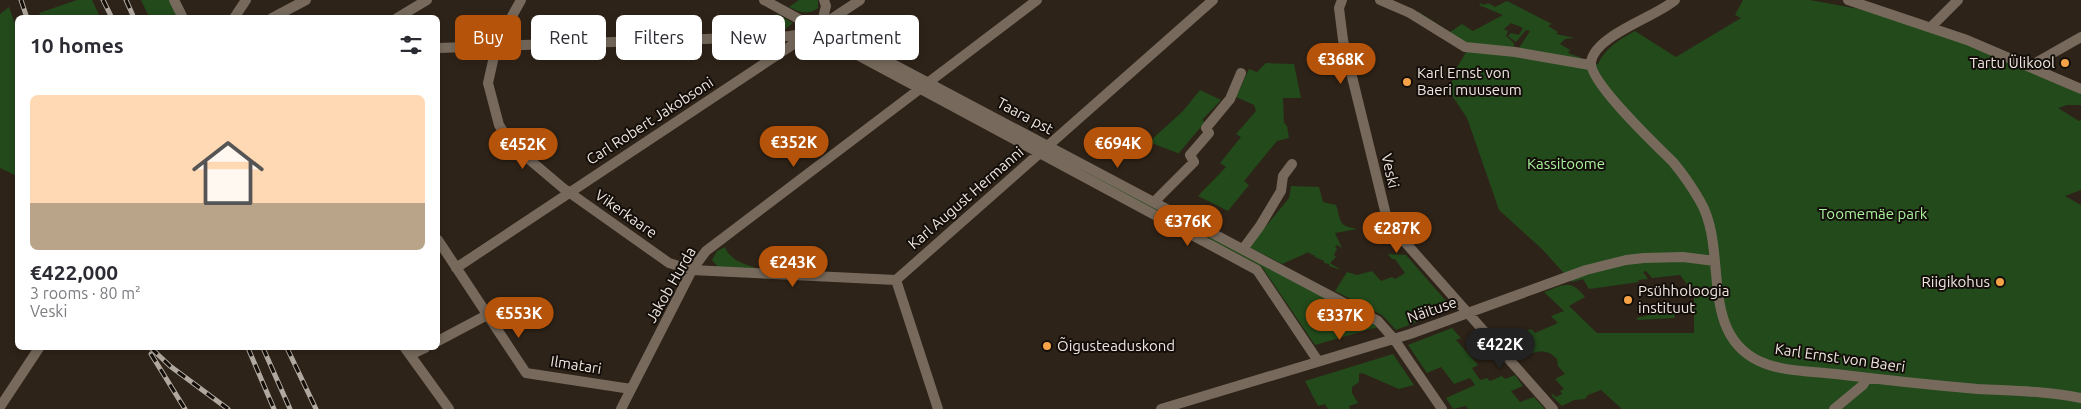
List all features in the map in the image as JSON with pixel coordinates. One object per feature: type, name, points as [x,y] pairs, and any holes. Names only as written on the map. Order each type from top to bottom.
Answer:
[{"type":"street","points":[[174,0],[182,15]]},
{"type":"street","points":[[236,15],[246,0]]},
{"type":"street","points":[[278,15],[306,0]]},
{"type":"street","points":[[402,15],[427,0]]},
{"type":"street","name":"Vikerkaare","points":[[513,15],[521,0]]},
{"type":"street","name":"Taara pst","points":[[764,0],[795,17]]},
{"type":"street","points":[[822,15],[826,6],[824,0]]},
{"type":"street","name":"Carl Robert Jakobsoni","points":[[838,15],[860,0]]},
{"type":"street","name":"Jakob Hurda","points":[[621,409],[692,270],[706,251],[1037,0]]},
{"type":"street","name":"Karl August Hermanni","points":[[896,280],[1213,0]]},
{"type":"street","name":"Veski","points":[[1342,0],[1340,18],[1343,40],[1386,219],[1398,236],[1553,409]]},
{"type":"street","points":[[1380,0],[1410,13],[1464,47],[1508,51],[1590,65],[1593,54],[1606,41],[1667,7],[1675,0]]},
{"type":"street","points":[[1848,0],[1932,26],[2032,66],[2081,89]]},
{"type":"street","points":[[1932,26],[1958,0]]},
{"type":"street","points":[[521,45],[795,35]]},
{"type":"street","points":[[2032,66],[2081,37]]},
{"type":"street","name":"Carl Robert Jakobsoni","points":[[456,268],[795,43]]},
{"type":"street","points":[[440,48],[455,47]]},
{"type":"street","name":"Vikerkaare","points":[[493,60],[488,83],[499,125],[512,145],[569,192],[669,263],[692,270],[896,280]]},
{"type":"street","name":"Taara pst","points":[[876,60],[1044,149],[1257,270],[1318,361]]},
{"type":"street","name":"Karl Ernst von Baeri","points":[[1590,65],[1592,72],[1626,114],[1686,178],[1697,194],[1709,219],[1714,238],[1715,261],[1725,322],[1731,336],[1741,350],[1758,361],[1773,366],[1942,386],[2058,394],[2081,398]]},
{"type":"street","points":[[1154,202],[1194,162],[1190,155],[1209,133],[1206,128],[1230,99],[1241,73]]},
{"type":"street","name":"Taara pst","points":[[1044,149],[1154,202],[1378,321],[1394,339],[1442,409]]},
{"type":"street","points":[[1243,249],[1260,226],[1281,191],[1283,176],[1292,164]]},
{"type":"street","name":"Ilmatari","points":[[440,243],[526,373],[631,389]]},
{"type":"street","name":"Näituse","points":[[1161,409],[1191,405],[1318,361],[1394,339],[1467,314],[1575,273],[1619,262],[1661,257],[1715,261]]},
{"type":"street","points":[[896,280],[938,409]]},
{"type":"street","points":[[440,340],[487,315]]},
{"type":"street","points":[[0,407],[38,350]]},
{"type":"street","points":[[408,351],[449,409]]},
{"type":"street","points":[[1834,409],[1864,385],[1867,378]]},
{"type":"green space","points":[[77,0],[92,0],[99,15],[40,15],[39,13]]},
{"type":"green space","points":[[141,0],[170,0],[176,15],[148,15]]},
{"type":"green space","points":[[799,0],[818,0],[818,8],[807,13],[789,7]]},
{"type":"green space","name":"Toomemäe park","points":[[1743,0],[1810,0],[1870,11],[1950,37],[2081,94],[2081,105],[2067,105],[2058,108],[2079,121],[2081,120],[2081,190],[2065,196],[2081,205],[2081,409],[1622,409],[1601,390],[1588,395],[1585,399],[1574,400],[1562,406],[1551,395],[1553,394],[1556,397],[1562,394],[1560,391],[1564,389],[1555,379],[1565,374],[1558,366],[1557,359],[1552,354],[1546,352],[1532,353],[1516,335],[1531,329],[1535,333],[1558,323],[1551,316],[1564,311],[1544,292],[1562,285],[1575,287],[1585,297],[1569,306],[1597,333],[1694,333],[1694,294],[1680,275],[1652,278],[1646,271],[1643,272],[1648,279],[1638,280],[1639,282],[1589,289],[1583,279],[1572,282],[1542,249],[1499,210],[1467,118],[1449,91],[1456,69],[1468,49],[1590,65],[1598,64],[1609,48],[1635,31],[1676,57],[1741,18],[1735,15]]},
{"type":"green space","points":[[1507,1],[1552,24],[1548,26],[1558,32],[1556,34],[1575,38],[1565,39],[1560,44],[1570,50],[1568,53],[1582,58],[1578,61],[1519,48],[1530,31],[1526,30],[1516,42],[1508,36],[1511,33],[1519,35],[1523,28],[1511,23],[1504,29],[1508,31],[1506,36],[1514,43],[1514,48],[1467,45],[1417,13],[1419,12],[1450,32],[1462,24],[1473,31],[1503,15],[1479,5],[1481,3],[1484,5],[1488,3],[1495,7]]},
{"type":"green space","points":[[9,7],[15,24],[15,175],[0,168],[0,14]]},
{"type":"green space","points":[[785,18],[793,23],[785,29]]},
{"type":"green space","points":[[1266,63],[1294,64],[1301,98],[1283,98],[1284,123],[1287,126],[1289,138],[1277,141],[1244,181],[1249,185],[1228,211],[1198,196],[1226,167],[1220,163],[1241,137],[1236,134],[1256,111],[1254,105],[1236,97],[1249,69],[1257,72]]},
{"type":"green space","points":[[1200,90],[1221,100],[1202,120],[1205,122],[1180,154],[1149,142],[1183,111]]},
{"type":"green space","points":[[1048,150],[1309,287],[1378,327],[1315,345],[1262,267],[1046,152]]},
{"type":"green space","points":[[1291,186],[1319,187],[1323,202],[1336,205],[1342,223],[1357,229],[1335,233],[1342,248],[1337,245],[1335,247],[1337,249],[1334,255],[1336,257],[1330,263],[1341,270],[1329,266],[1329,264],[1324,263],[1324,261],[1309,252],[1282,264],[1249,247],[1289,198]]},
{"type":"green space","points":[[725,247],[733,258],[755,269],[718,267],[712,260],[717,251]]},
{"type":"green space","points":[[1388,254],[1406,255],[1453,309],[1439,314],[1431,313],[1430,317],[1396,330],[1382,315],[1335,291],[1347,272],[1357,275],[1372,271],[1381,281],[1392,277],[1395,279],[1405,273],[1395,259],[1392,259]]},
{"type":"green space","points":[[1667,311],[1674,313],[1675,318],[1638,320],[1636,318]]},
{"type":"green space","points":[[1452,328],[1461,338],[1456,340],[1478,365],[1472,368],[1480,380],[1487,378],[1490,381],[1502,376],[1505,379],[1515,375],[1523,386],[1511,391],[1520,402],[1534,397],[1545,409],[1468,409],[1466,406],[1453,409],[1446,398],[1475,385],[1470,378],[1454,384],[1441,367],[1427,373],[1408,345]]},
{"type":"green space","points":[[1393,354],[1414,385],[1399,389],[1362,373],[1359,374],[1359,382],[1352,387],[1352,393],[1358,403],[1349,406],[1350,409],[1328,409],[1325,404],[1318,406],[1305,381]]},
{"type":"railway","points":[[21,0],[26,15]]},
{"type":"railway","points":[[103,0],[110,15]]},
{"type":"railway","points":[[126,0],[133,15]]},
{"type":"railway","points":[[153,350],[170,366],[228,409]]},
{"type":"railway","points":[[249,350],[274,409]]},
{"type":"railway","points":[[264,350],[290,409]]},
{"type":"railway","points":[[288,350],[316,409]]},
{"type":"railway","points":[[151,354],[185,409]]},
{"type":"place","name":"Tartu Ülikool","points":[[2065,63]]},
{"type":"place","name":"Karl Ernst von Baeri muuseum","points":[[1407,82]]},
{"type":"place","name":"Riigikohus","points":[[2000,282]]},
{"type":"place","name":"Psühholoogia instituut","points":[[1628,300]]},
{"type":"place","name":"Õigusteaduskond","points":[[1047,346]]},
{"type":"park label","name":"Kassitoome","points":[[1566,164]]}]
